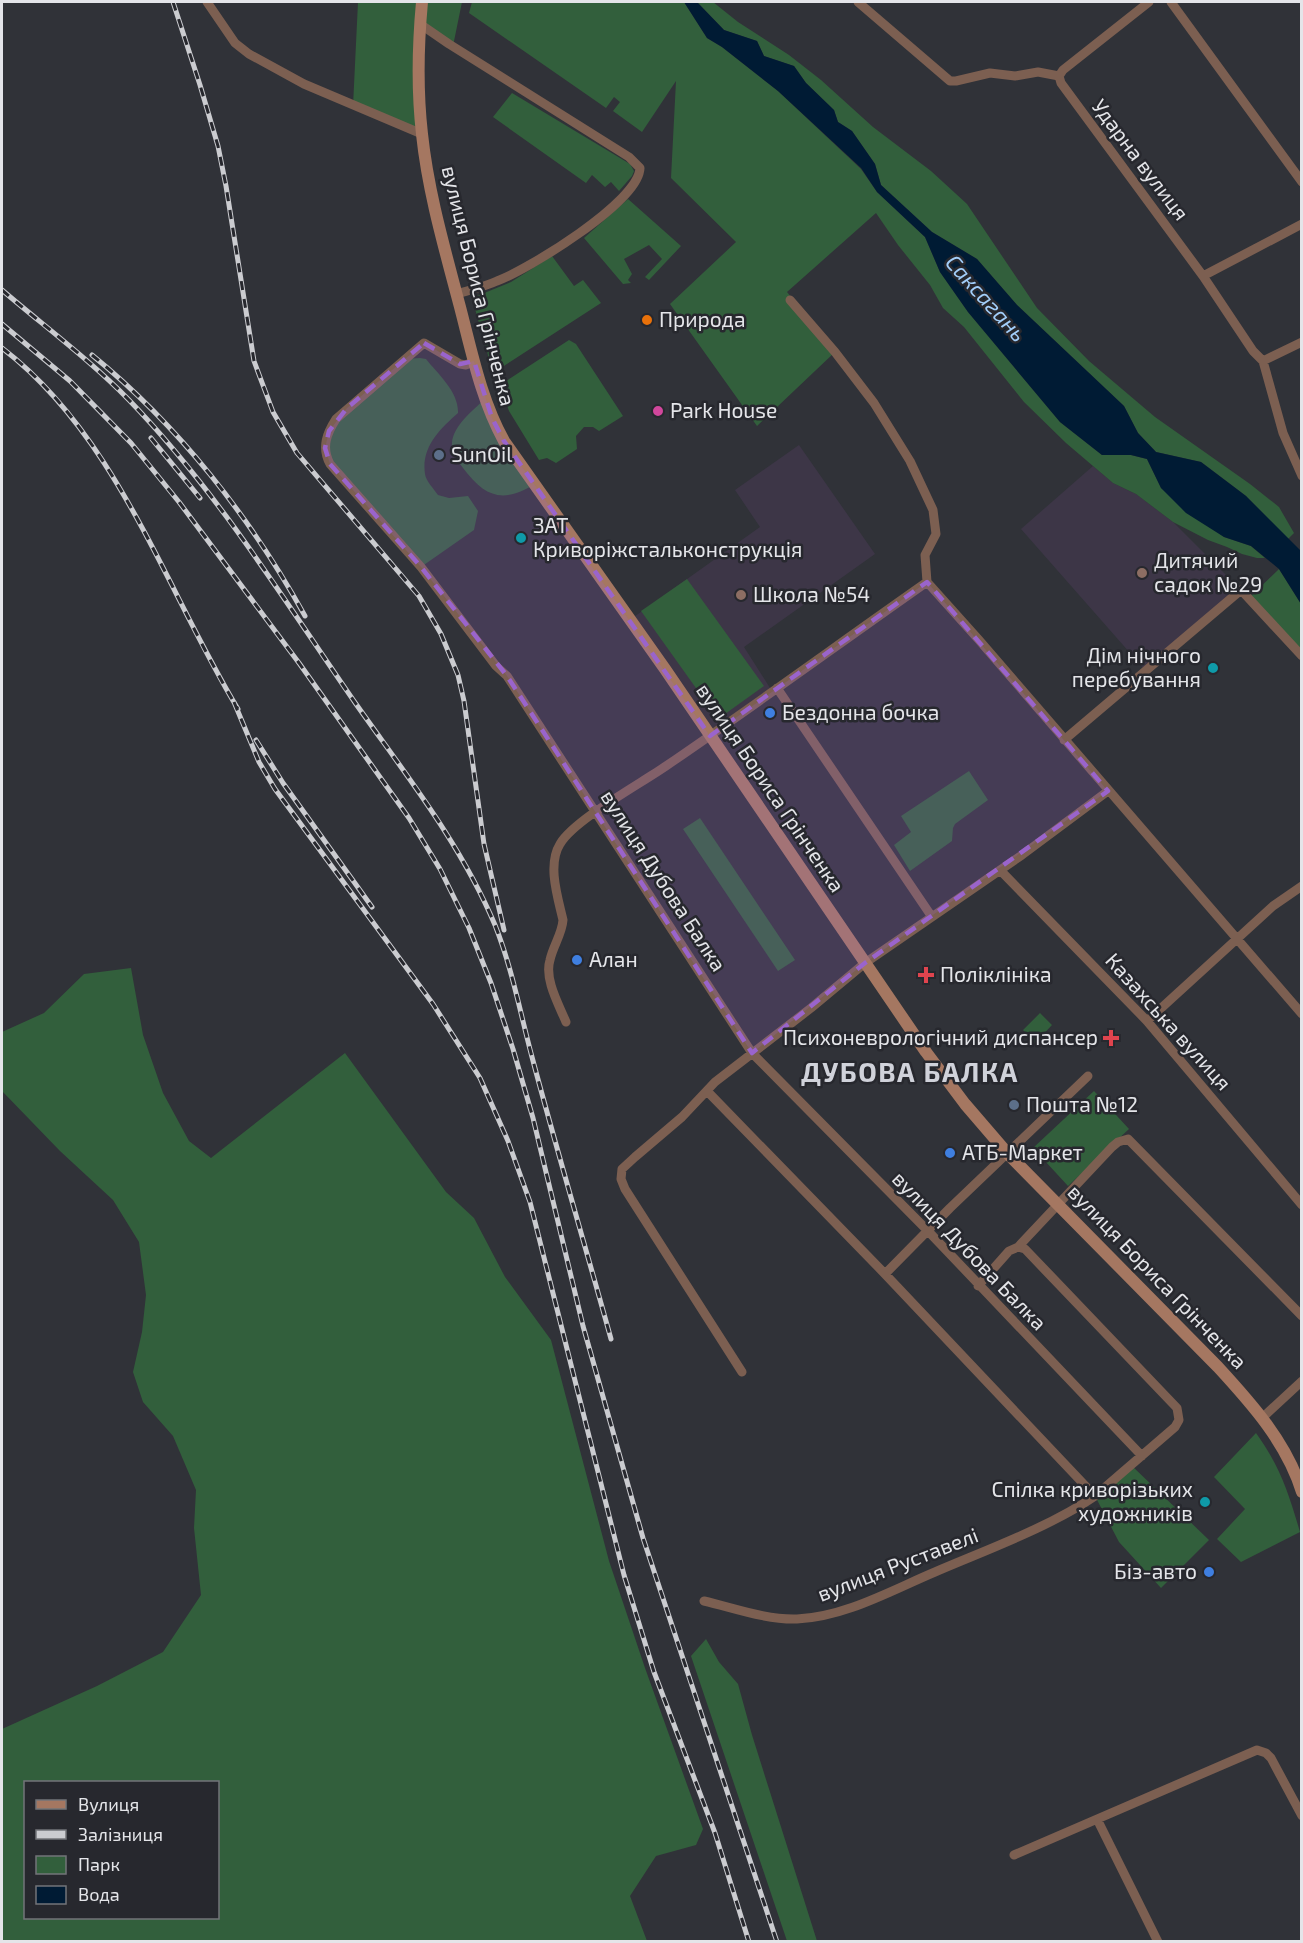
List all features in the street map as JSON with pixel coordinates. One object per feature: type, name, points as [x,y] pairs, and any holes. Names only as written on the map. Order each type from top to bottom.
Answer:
[{"type":"street","points":[[207,2],[235,43],[249,54],[304,84],[422,134]]},
{"type":"street","name":"вулиця Бориса Грінченка","points":[[422,2],[419,78],[422,134],[433,199],[474,361],[492,418],[504,441],[665,669],[944,1076],[1008,1154],[1218,1367],[1262,1418],[1290,1463],[1302,1492]]},
{"type":"street","points":[[858,2],[950,81],[990,73],[1015,76],[1038,72],[1059,76],[1144,3]]},
{"type":"street","points":[[1171,2],[1302,182]]},
{"type":"street","points":[[420,24],[629,157],[640,168],[640,176],[628,192],[591,225],[539,259],[498,281],[456,294]]},
{"type":"street","name":"Ударна вулиця","points":[[1059,76],[1060,83],[1203,276],[1253,351],[1263,361],[1283,433],[1302,476]]},
{"type":"street","points":[[1203,276],[1302,224]]},
{"type":"street","points":[[790,300],[836,352],[874,403],[910,461],[933,510],[935,522],[936,534],[925,555],[927,582],[1302,1014]]},
{"type":"street","points":[[1263,361],[1302,342]]},
{"type":"street","name":"вулиця Дубова Балка","points":[[474,361],[466,365],[460,364],[424,343],[336,419],[326,441],[330,464],[421,567],[496,666],[507,676],[752,1053],[928,1231],[1142,1456]]},
{"type":"street","points":[[566,1023],[554,992],[548,967],[563,920],[556,884],[554,856],[562,840],[596,811],[710,736],[927,582]]},
{"type":"street","points":[[1064,741],[1241,590],[1302,656]]},
{"type":"street","points":[[777,688],[932,917]]},
{"type":"street","points":[[742,1372],[625,1189],[621,1179],[622,1169],[682,1117],[715,1082],[865,963],[1000,870],[1108,791]]},
{"type":"street","name":"Казахська вулиця","points":[[1000,870],[1147,1021],[1302,1205]]},
{"type":"street","points":[[1147,1021],[1273,906],[1302,886]]},
{"type":"street","points":[[885,1274],[1088,1076]]},
{"type":"street","points":[[708,1091],[1095,1496]]},
{"type":"street","points":[[978,1286],[1009,1251],[1018,1246],[1112,1147],[1118,1142],[1128,1140],[1302,1316]]},
{"type":"street","name":"вулиця Руставелі","points":[[704,1601],[771,1618],[798,1619],[838,1611],[1018,1536],[1081,1506],[1176,1427],[1179,1420],[1177,1408],[1025,1249],[1018,1246]]},
{"type":"street","points":[[1262,1418],[1302,1381]]},
{"type":"street","points":[[1014,1855],[1257,1750],[1266,1753],[1271,1758],[1302,1816]]},
{"type":"street","points":[[1097,1819],[1158,1941]]},
{"type":"highlighted area","points":[[424,343],[460,364],[474,361],[492,418],[504,441],[710,736],[927,582],[1108,791],[865,963],[752,1053],[507,676],[421,567],[330,464],[325,448],[329,431],[347,408]]},
{"type":"shaded area","name":"Школа №54","points":[[799,445],[875,554],[744,647],[772,691],[710,736],[631,619],[760,527],[735,490]]},
{"type":"shaded area","name":"Дитячий садок №29","points":[[1093,466],[1113,483],[1136,494],[1173,522],[1241,590],[1145,670],[1021,529]]},
{"type":"green space","points":[[358,2],[462,2],[453,46],[421,24],[422,134],[353,106]]},
{"type":"green space","points":[[472,2],[684,2],[707,38],[778,91],[861,169],[877,192],[925,237],[940,272],[968,312],[1060,422],[1102,455],[1131,455],[1147,459],[1161,488],[1224,537],[1251,546],[1265,558],[1242,554],[1173,522],[1136,494],[1113,483],[1066,443],[1024,402],[964,327],[943,308],[930,285],[876,213],[787,292],[835,352],[757,426],[670,304],[736,242],[671,178],[676,81],[642,132],[613,111],[620,102],[614,97],[606,108],[469,13]]},
{"type":"green space","points":[[697,2],[713,2],[738,22],[789,55],[821,80],[873,127],[931,171],[967,204],[1037,308],[1089,361],[1155,417],[1279,507],[1294,533],[1288,539],[1246,496],[1201,462],[1156,452],[1138,433],[1124,406],[1017,305],[977,259],[932,232],[881,185],[875,164],[852,131],[838,122],[834,110],[806,83],[794,66],[764,56],[757,41],[724,30]]},
{"type":"green space","points":[[512,93],[630,164],[634,171],[632,176],[619,191],[611,182],[605,187],[592,175],[586,183],[493,117]]},
{"type":"green space","points":[[628,199],[681,246],[649,280],[645,277],[662,259],[649,245],[624,259],[632,274],[628,280],[631,283],[623,284],[584,238]]},
{"type":"green space","points":[[552,256],[574,286],[583,280],[601,303],[493,373],[472,298],[511,282]]},
{"type":"green space","points":[[569,340],[576,344],[623,416],[599,431],[593,427],[584,427],[576,436],[577,449],[556,463],[547,458],[539,460],[509,411],[500,385]]},
{"type":"green space","points":[[405,359],[426,359],[447,384],[455,398],[458,413],[433,439],[429,447],[425,464],[426,477],[438,495],[449,498],[468,496],[478,511],[474,530],[421,567],[330,464],[329,431]]},
{"type":"green space","points":[[485,399],[535,484],[513,494],[495,494],[479,486],[455,457],[452,443],[456,430]]},
{"type":"green space","points":[[1279,569],[1301,604],[1301,656],[1249,598]]},
{"type":"green space","points":[[687,579],[764,686],[718,719],[641,611]]},
{"type":"green space","points":[[969,771],[988,800],[955,824],[952,841],[910,871],[894,845],[911,832],[901,816]]},
{"type":"green space","points":[[700,818],[795,960],[778,971],[683,829]]},
{"type":"green space","points":[[131,968],[143,1035],[163,1093],[189,1141],[211,1158],[345,1053],[446,1192],[474,1218],[505,1277],[551,1340],[609,1561],[703,1829],[696,1845],[656,1856],[630,1896],[647,1941],[2,1941],[2,1729],[97,1686],[163,1652],[201,1595],[194,1528],[196,1490],[173,1436],[143,1402],[133,1372],[142,1332],[146,1295],[139,1242],[113,1200],[60,1151],[2,1091],[2,1032],[44,1013],[84,974]]},
{"type":"green space","points":[[1040,1013],[1052,1025],[1035,1043],[1023,1030]]},
{"type":"green space","points":[[1094,1091],[1129,1129],[1068,1186],[1033,1148]]},
{"type":"green space","points":[[1256,1433],[1283,1481],[1300,1532],[1241,1562],[1217,1539],[1245,1509],[1214,1477]]},
{"type":"green space","points":[[1131,1465],[1209,1540],[1161,1588],[1119,1542],[1095,1496]]},
{"type":"green space","points":[[706,1639],[719,1662],[738,1684],[817,1941],[787,1941],[691,1656]]},
{"type":"water","name":"Саксагань","points":[[684,2],[697,2],[724,30],[757,41],[764,56],[794,66],[806,83],[834,110],[838,122],[852,131],[875,164],[881,185],[932,232],[977,259],[1017,305],[1124,406],[1138,433],[1156,452],[1201,462],[1246,496],[1301,551],[1301,604],[1279,569],[1251,546],[1224,537],[1186,513],[1161,488],[1147,459],[1131,455],[1102,455],[1060,422],[968,312],[940,272],[925,237],[877,192],[861,168],[778,91],[707,38]]},
{"type":"railway","points":[[173,2],[218,146],[254,361],[273,412],[297,453],[419,596],[441,634],[458,675],[464,701],[484,844],[504,930]]},
{"type":"railway","points":[[2,290],[114,385],[191,471],[276,586],[413,784],[466,866],[495,925],[506,957],[611,1339]]},
{"type":"railway","points":[[2,324],[70,381],[131,443],[179,502],[299,663],[409,818],[440,869],[469,928],[491,983],[533,1118],[583,1326],[643,1538],[777,1942]]},
{"type":"railway","points":[[2,348],[42,384],[77,425],[108,469],[136,516],[238,709]]},
{"type":"railway","points":[[92,355],[154,412],[210,475],[261,544],[305,616]]},
{"type":"railway","points":[[151,438],[200,498]]},
{"type":"railway","points":[[234,702],[259,762],[275,789],[433,1004],[480,1078],[508,1141],[530,1202],[624,1575],[654,1672],[715,1833],[749,1942]]},
{"type":"railway","points":[[256,740],[283,783],[372,907]]},
{"type":"place","name":"Природа","points":[[647,320]]},
{"type":"place","name":"Park House","points":[[658,411]]},
{"type":"place","name":"SunOil","points":[[439,455]]},
{"type":"place","name":"ЗАТ Криворіжстальконструкція","points":[[521,538]]},
{"type":"place","name":"Дитячий садок №29","points":[[1142,573]]},
{"type":"place","name":"Школа №54","points":[[741,595]]},
{"type":"place","name":"Дім нічного перебування","points":[[1213,668]]},
{"type":"place","name":"Бездонна бочка","points":[[770,713]]},
{"type":"place","name":"Алан","points":[[577,960]]},
{"type":"place","name":"Поліклініка","points":[[926,975]]},
{"type":"place","name":"Психоневрологічний диспансер","points":[[1111,1038]]},
{"type":"place","name":"Пошта №12","points":[[1014,1105]]},
{"type":"place","name":"АТБ-Маркет","points":[[950,1153]]},
{"type":"place","name":"Спілка криворізьких художників","points":[[1205,1502]]},
{"type":"place","name":"Біз-авто","points":[[1209,1572]]},
{"type":"district","name":"ДУБОВА БАЛКА","points":[[910,1073]]}]
